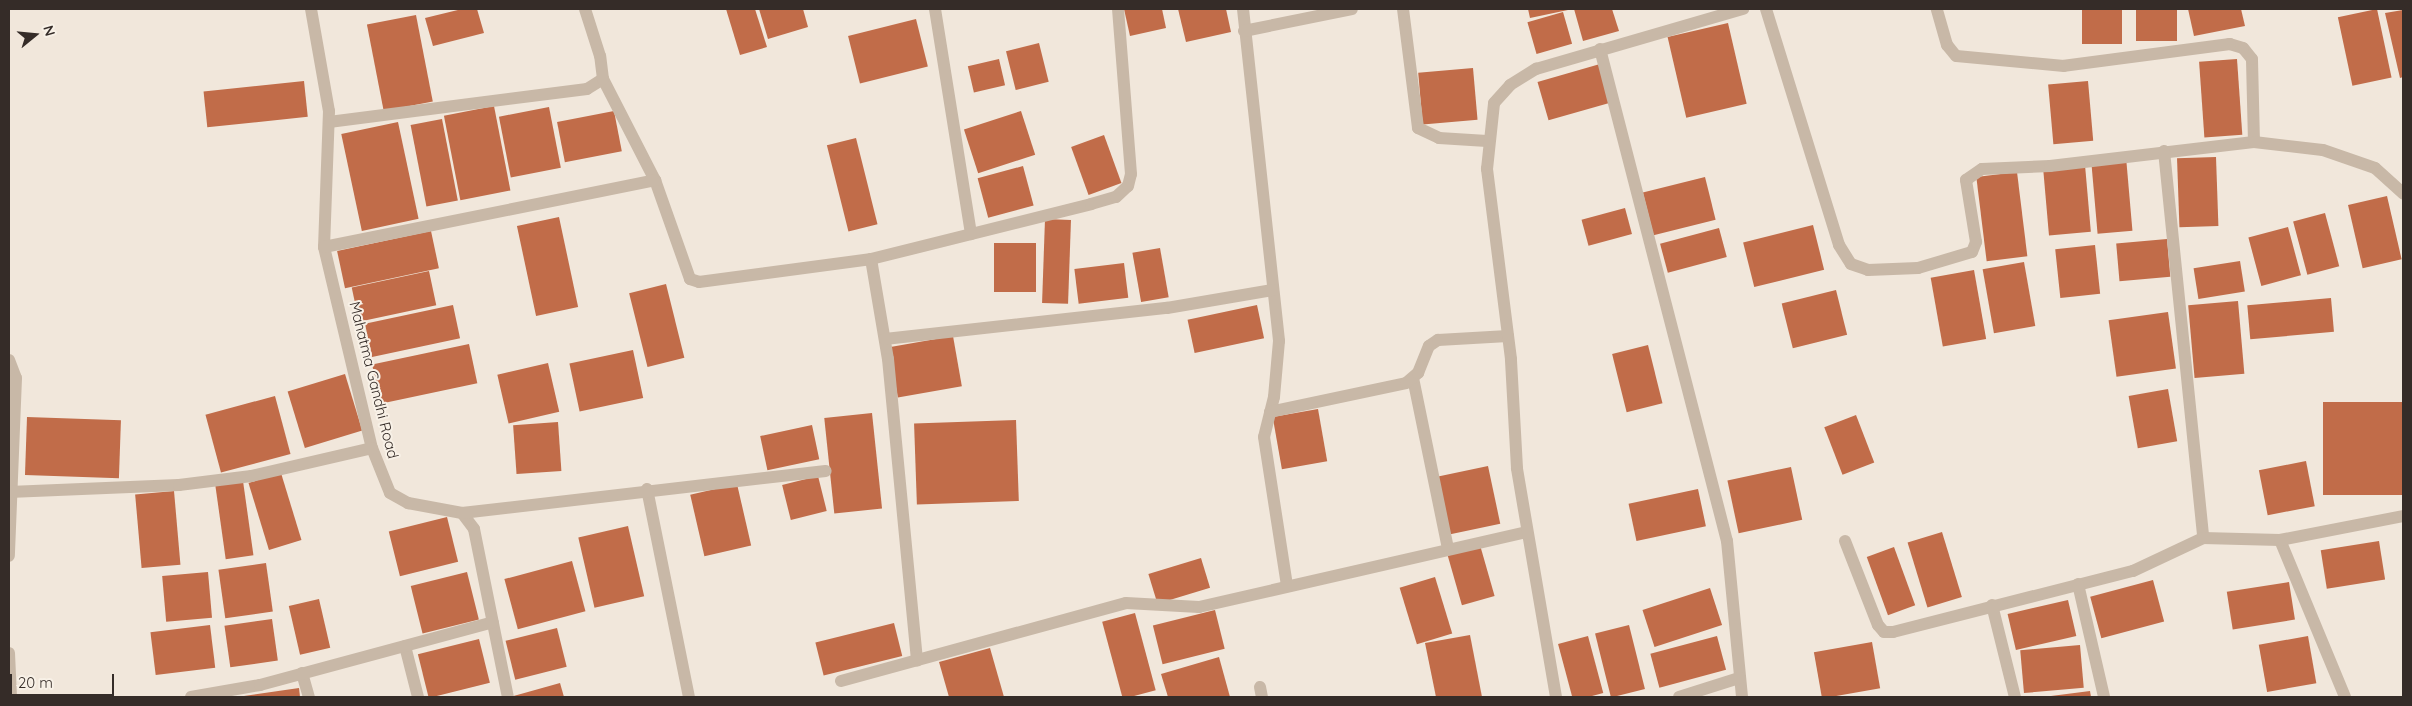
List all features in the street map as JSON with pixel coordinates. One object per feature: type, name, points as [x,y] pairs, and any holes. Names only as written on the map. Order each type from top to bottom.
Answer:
[{"type":"street","name":"Mahatma Gandhi Road","points":[[312,9],[329,122],[324,246],[372,448],[390,493],[408,503],[462,513],[647,489],[826,471]]},
{"type":"street","points":[[585,9],[600,56],[603,79],[655,180],[687,275],[693,281],[871,259],[1116,197],[1128,186],[1131,174],[1118,9]]},
{"type":"street","points":[[935,9],[971,234]]},
{"type":"street","points":[[1243,9],[1279,341],[1270,412],[1264,437],[1287,585]]},
{"type":"street","points":[[1244,32],[1352,9]]},
{"type":"street","points":[[1403,9],[1418,128],[1440,138],[1487,141]]},
{"type":"street","points":[[1556,697],[1517,468],[1508,336],[1487,141],[1494,103],[1510,84],[1536,69],[1742,9]]},
{"type":"street","points":[[1766,9],[1840,245],[1851,264],[1868,270],[1918,268],[1972,252],[1976,242],[1966,180],[1982,168],[2050,166],[2164,151],[2254,142],[2323,150],[2375,168],[2403,193]]},
{"type":"street","points":[[1937,9],[1948,46],[1956,56],[2064,66],[2230,44],[2243,48],[2252,59],[2254,142]]},
{"type":"street","points":[[1600,49],[1727,541],[1742,697]]},
{"type":"street","points":[[329,122],[587,90],[603,79]]},
{"type":"street","points":[[2164,151],[2203,538]]},
{"type":"street","points":[[324,246],[655,180]]},
{"type":"street","points":[[871,259],[885,339],[917,661]]},
{"type":"street","points":[[885,339],[1167,308],[1272,290]]},
{"type":"street","points":[[1448,549],[1413,378],[1429,346],[1438,340],[1508,336]]},
{"type":"street","points":[[9,360],[16,378],[9,492],[9,556]]},
{"type":"street","points":[[1270,412],[1369,393],[1413,378]]},
{"type":"street","points":[[9,492],[179,485],[251,476],[372,448]]},
{"type":"street","points":[[647,489],[689,697]]},
{"type":"street","points":[[462,513],[474,529],[508,697]]},
{"type":"street","points":[[1845,541],[1856,576],[1884,632],[2133,571],[2203,538],[2280,540],[2403,516]]},
{"type":"street","points":[[841,681],[1126,604],[1199,607],[1287,585],[1527,532]]},
{"type":"street","points":[[2280,540],[2345,697]]},
{"type":"street","points":[[2078,584],[2104,697]]},
{"type":"street","points":[[1992,605],[2015,697]]},
{"type":"street","points":[[191,697],[235,693],[302,673],[493,622]]},
{"type":"street","points":[[405,646],[418,697]]},
{"type":"street","points":[[9,653],[11,697]]},
{"type":"street","points":[[302,673],[309,697]]},
{"type":"street","points":[[1679,697],[1739,678]]},
{"type":"building","points":[[462,9],[477,9],[484,33],[433,46],[425,18]]},
{"type":"building","points":[[726,9],[755,9],[767,47],[740,55]]},
{"type":"building","points":[[759,9],[803,9],[808,27],[768,39]]},
{"type":"building","points":[[1124,9],[1162,9],[1166,28],[1130,36]]},
{"type":"building","points":[[1178,9],[1226,9],[1231,32],[1186,42]]},
{"type":"building","points":[[1528,9],[1568,9],[1568,10],[1530,18]]},
{"type":"building","points":[[1574,9],[1612,9],[1619,31],[1583,41]]},
{"type":"building","points":[[2082,9],[2122,9],[2122,44],[2082,44]]},
{"type":"building","points":[[2136,9],[2177,9],[2177,41],[2136,41]]},
{"type":"building","points":[[2188,9],[2241,9],[2245,26],[2194,36]]},
{"type":"building","points":[[2377,9],[2392,77],[2352,86],[2338,17]]},
{"type":"building","points":[[2403,10],[2403,77],[2400,78],[2385,13]]},
{"type":"building","points":[[1563,12],[1572,44],[1537,54],[1527,22]]},
{"type":"building","points":[[416,15],[433,101],[384,111],[367,25]]},
{"type":"building","points":[[916,19],[928,67],[860,83],[848,36]]},
{"type":"building","points":[[1728,23],[1747,104],[1686,118],[1668,37]]},
{"type":"building","points":[[1039,43],[1049,82],[1016,90],[1006,51]]},
{"type":"building","points":[[999,59],[1005,85],[974,93],[968,66]]},
{"type":"building","points":[[2237,59],[2242,135],[2204,137],[2199,62]]},
{"type":"building","points":[[1600,64],[1611,102],[1549,120],[1538,82]]},
{"type":"building","points":[[1473,68],[1478,120],[1423,125],[1418,73]]},
{"type":"building","points":[[304,81],[308,117],[207,127],[204,92]]},
{"type":"building","points":[[2088,81],[2093,141],[2053,144],[2048,84]]},
{"type":"building","points":[[494,106],[510,190],[460,200],[444,116]]},
{"type":"building","points":[[549,107],[561,168],[511,178],[499,117]]},
{"type":"building","points":[[614,111],[622,151],[565,162],[557,122]]},
{"type":"building","points":[[1021,111],[1035,155],[978,173],[964,130]]},
{"type":"building","points":[[442,119],[458,200],[426,207],[411,125]]},
{"type":"building","points":[[398,122],[419,219],[362,231],[341,134]]},
{"type":"building","points":[[1104,135],[1121,183],[1089,195],[1071,147]]},
{"type":"building","points":[[856,138],[878,224],[848,232],[827,145]]},
{"type":"building","points":[[2126,157],[2132,231],[2098,234],[2091,160]]},
{"type":"building","points":[[2216,157],[2218,226],[2179,227],[2177,158]]},
{"type":"building","points":[[2085,165],[2091,232],[2049,235],[2043,169]]},
{"type":"building","points":[[1023,166],[1034,206],[988,218],[978,178]]},
{"type":"building","points":[[2017,172],[2027,256],[1987,261],[1976,177]]},
{"type":"building","points":[[1705,177],[1716,220],[1654,235],[1643,192]]},
{"type":"building","points":[[2387,196],[2402,259],[2363,268],[2348,205]]},
{"type":"building","points":[[1625,208],[1632,234],[1589,246],[1582,220]]},
{"type":"building","points":[[2325,213],[2339,266],[2307,275],[2293,222]]},
{"type":"building","points":[[559,217],[578,307],[536,316],[517,226]]},
{"type":"building","points":[[1045,219],[1071,220],[1068,304],[1042,303]]},
{"type":"building","points":[[1813,225],[1824,270],[1754,287],[1743,242]]},
{"type":"building","points":[[2288,227],[2301,275],[2261,286],[2248,238]]},
{"type":"building","points":[[1719,228],[1727,257],[1668,273],[1660,244]]},
{"type":"building","points":[[431,231],[439,268],[345,288],[337,251]]},
{"type":"building","points":[[2167,239],[2170,277],[2120,281],[2116,243]]},
{"type":"building","points":[[994,243],[1036,243],[1036,292],[994,292]]},
{"type":"building","points":[[2095,245],[2100,294],[2060,298],[2055,249]]},
{"type":"building","points":[[1160,248],[1169,297],[1141,302],[1132,253]]},
{"type":"building","points":[[2240,261],[2245,292],[2198,299],[2194,268]]},
{"type":"building","points":[[2024,262],[2035,326],[1994,333],[1983,269]]},
{"type":"building","points":[[1124,263],[1128,298],[1079,304],[1074,269]]},
{"type":"building","points":[[1974,270],[1986,339],[1943,347],[1931,278]]},
{"type":"building","points":[[429,271],[436,305],[359,322],[352,287]]},
{"type":"building","points":[[666,284],[684,358],[648,367],[629,293]]},
{"type":"building","points":[[1836,290],[1847,335],[1793,348],[1782,304]]},
{"type":"building","points":[[2331,298],[2334,332],[2250,339],[2247,305]]},
{"type":"building","points":[[2238,301],[2244,374],[2195,378],[2188,305]]},
{"type":"building","points":[[453,305],[460,338],[372,357],[365,324]]},
{"type":"building","points":[[1257,305],[1264,338],[1195,353],[1188,320]]},
{"type":"building","points":[[2168,312],[2176,368],[2117,377],[2109,320]]},
{"type":"building","points":[[953,336],[962,386],[898,398],[889,347]]},
{"type":"building","points":[[469,344],[477,383],[380,404],[372,365]]},
{"type":"building","points":[[1648,345],[1663,403],[1627,412],[1612,354]]},
{"type":"building","points":[[633,350],[643,398],[580,411],[569,364]]},
{"type":"building","points":[[548,363],[559,412],[509,423],[497,375]]},
{"type":"building","points":[[345,374],[362,430],[305,448],[288,392]]},
{"type":"building","points":[[2168,389],[2177,441],[2138,448],[2129,396]]},
{"type":"building","points":[[275,396],[291,454],[221,473],[205,415]]},
{"type":"building","points":[[2323,402],[2403,402],[2403,495],[2323,495]]},
{"type":"building","points":[[1318,409],[1327,461],[1282,469],[1273,417]]},
{"type":"building","points":[[872,413],[882,508],[834,513],[824,418]]},
{"type":"building","points":[[1856,415],[1874,463],[1843,475],[1824,427]]},
{"type":"building","points":[[27,417],[121,420],[119,478],[25,475]]},
{"type":"building","points":[[1016,420],[1019,501],[917,505],[914,424]]},
{"type":"building","points":[[558,422],[561,471],[517,474],[513,425]]},
{"type":"building","points":[[812,425],[819,459],[767,470],[760,436]]},
{"type":"building","points":[[2306,461],[2315,506],[2268,515],[2259,470]]},
{"type":"building","points":[[1488,466],[1500,524],[1450,534],[1438,477]]},
{"type":"building","points":[[1791,467],[1802,520],[1739,533],[1727,481]]},
{"type":"building","points":[[281,473],[301,540],[269,550],[248,483]]},
{"type":"building","points":[[818,476],[827,511],[791,520],[782,485]]},
{"type":"building","points":[[243,481],[253,555],[226,559],[215,485]]},
{"type":"building","points":[[737,484],[751,545],[704,556],[690,495]]},
{"type":"building","points":[[1698,489],[1706,526],[1636,541],[1629,504]]},
{"type":"building","points":[[174,491],[180,565],[142,568],[135,494]]},
{"type":"building","points":[[447,517],[458,562],[400,576],[389,532]]},
{"type":"building","points":[[628,526],[644,596],[595,608],[578,537]]},
{"type":"building","points":[[1942,532],[1962,597],[1927,608],[1908,543]]},
{"type":"building","points":[[2379,541],[2385,580],[2327,589],[2321,550]]},
{"type":"building","points":[[1480,545],[1495,596],[1462,605],[1447,554]]},
{"type":"building","points":[[1894,547],[1915,605],[1888,615],[1867,557]]},
{"type":"building","points":[[1201,558],[1210,588],[1157,604],[1148,574]]},
{"type":"building","points":[[572,561],[585,611],[518,629],[504,579]]},
{"type":"building","points":[[266,563],[273,612],[225,618],[218,570]]},
{"type":"building","points":[[208,572],[212,618],[166,622],[162,576]]},
{"type":"building","points":[[467,572],[479,620],[423,634],[411,586]]},
{"type":"building","points":[[1435,577],[1452,633],[1417,644],[1400,588]]},
{"type":"building","points":[[2153,580],[2164,622],[2101,638],[2090,597]]},
{"type":"building","points":[[2289,582],[2295,620],[2233,629],[2227,592]]},
{"type":"building","points":[[1710,588],[1722,625],[1655,647],[1642,610]]},
{"type":"building","points":[[319,599],[330,648],[300,655],[289,606]]},
{"type":"building","points":[[2068,600],[2076,636],[2016,650],[2008,614]]},
{"type":"building","points":[[1215,610],[1225,649],[1163,664],[1153,625]]},
{"type":"building","points":[[1135,613],[1156,690],[1131,697],[1122,697],[1102,622]]},
{"type":"building","points":[[272,619],[278,661],[230,667],[224,626]]},
{"type":"building","points":[[894,623],[902,656],[824,676],[815,643]]},
{"type":"building","points":[[210,625],[215,668],[156,675],[150,632]]},
{"type":"building","points":[[1629,625],[1645,689],[1611,697],[1595,633]]},
{"type":"building","points":[[557,628],[567,667],[515,680],[506,641]]},
{"type":"building","points":[[1470,635],[1482,697],[1436,697],[1425,643]]},
{"type":"building","points":[[1588,636],[1603,693],[1588,697],[1572,697],[1558,644]]},
{"type":"building","points":[[1717,636],[1726,670],[1659,688],[1650,654]]},
{"type":"building","points":[[2308,636],[2316,683],[2267,692],[2259,645]]},
{"type":"building","points":[[479,639],[490,683],[429,697],[418,654]]},
{"type":"building","points":[[1872,642],[1880,688],[1822,697],[1814,652]]},
{"type":"building","points":[[2080,645],[2084,688],[2024,693],[2020,650]]},
{"type":"building","points":[[990,648],[1004,697],[949,697],[939,662]]},
{"type":"building","points":[[1219,657],[1230,697],[1168,697],[1161,674]]},
{"type":"building","points":[[560,683],[564,697],[510,697]]},
{"type":"building","points":[[299,688],[300,697],[244,697],[244,696]]},
{"type":"building","points":[[2090,691],[2091,697],[2051,697],[2051,696]]}]
